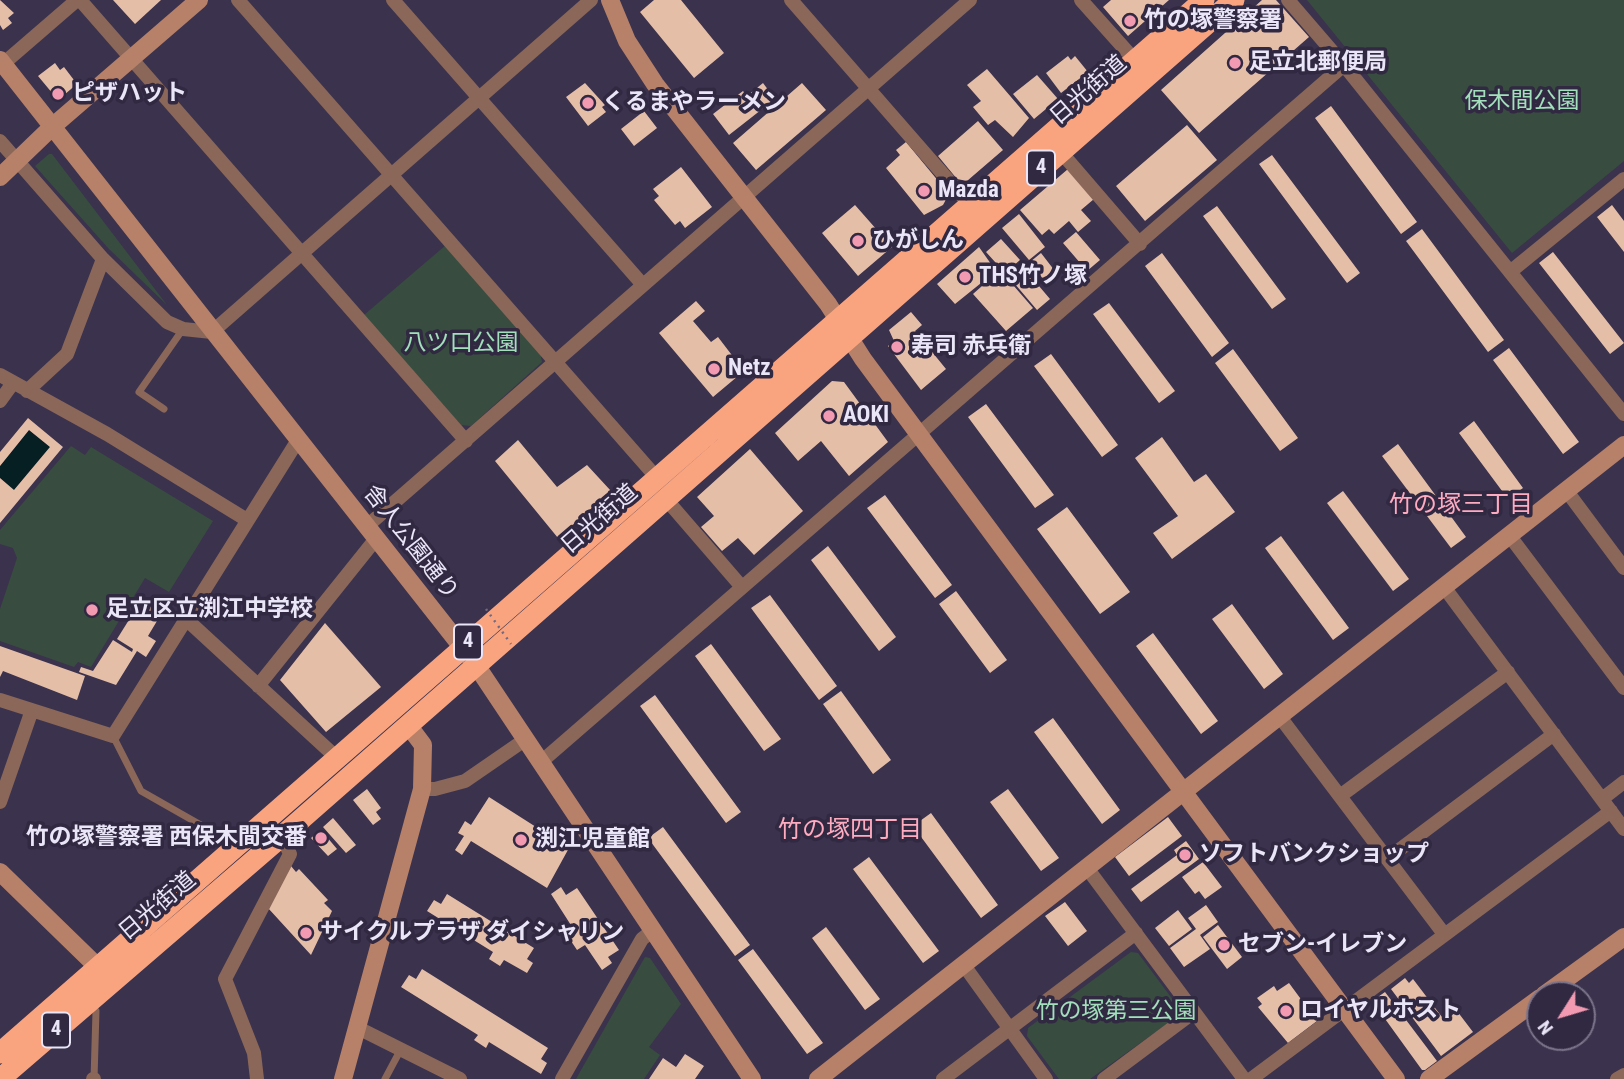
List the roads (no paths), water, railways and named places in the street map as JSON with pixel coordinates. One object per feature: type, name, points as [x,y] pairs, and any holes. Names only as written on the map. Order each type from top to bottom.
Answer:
[{"type":"highway","name":"日光街道","points":[[4,1078],[105,973],[236,846],[462,647],[661,488],[844,329],[1060,151],[1204,0]]},
{"type":"highway","name":"日光街道","points":[[844,329],[970,205],[1141,68],[1234,0]]},
{"type":"highway","name":"日光街道","points":[[0,1053],[282,836],[476,665],[661,488]]},
{"type":"street","points":[[2,62],[79,0],[467,441]]},
{"type":"street","points":[[0,177],[52,127],[199,0]]},
{"type":"street","points":[[238,0],[556,361],[741,586]]},
{"type":"street","points":[[393,0],[643,285]]},
{"type":"street","points":[[0,141],[103,259],[167,322],[183,329],[212,332],[591,0]]},
{"type":"street","points":[[610,0],[638,61],[844,329],[920,436],[1396,1079]]},
{"type":"street","points":[[791,0],[970,205]]},
{"type":"street","points":[[258,686],[370,533],[556,361],[970,0]]},
{"type":"street","points":[[1081,0],[1141,68]]},
{"type":"street","points":[[1288,0],[1344,65],[1624,414]]},
{"type":"street","name":"舎人公園通り","points":[[2,62],[476,665],[752,1079]]},
{"type":"street","points":[[541,762],[741,586],[920,436],[1344,65]]},
{"type":"street","points":[[1060,151],[1140,244]]},
{"type":"street","points":[[1510,272],[1624,179]]},
{"type":"street","points":[[27,391],[67,354],[103,259]]},
{"type":"street","points":[[0,375],[107,434],[247,520]]},
{"type":"street","points":[[0,401],[13,383]]},
{"type":"street","points":[[0,700],[113,736],[298,440]]},
{"type":"street","points":[[818,1079],[1624,445]]},
{"type":"street","points":[[1566,490],[1624,568]]},
{"type":"street","points":[[1509,535],[1624,688]]},
{"type":"street","points":[[1444,587],[1624,829]]},
{"type":"street","points":[[186,619],[337,758]]},
{"type":"street","points":[[1340,796],[1508,672]]},
{"type":"street","points":[[0,802],[32,710]]},
{"type":"street","points":[[1280,717],[1444,934]]},
{"type":"street","points":[[343,1079],[422,789],[423,745],[408,725]]},
{"type":"street","points":[[1387,859],[1554,734]]},
{"type":"street","points":[[422,789],[435,789],[465,780],[526,739]]},
{"type":"street","points":[[1602,799],[1624,782]]},
{"type":"street","points":[[1251,1079],[1611,811]]},
{"type":"street","points":[[257,1079],[254,1053],[225,979],[290,854],[282,836]]},
{"type":"street","points":[[1087,868],[1244,1079]]},
{"type":"street","points":[[0,872],[105,973]]},
{"type":"street","points":[[562,1079],[642,939],[652,931]]},
{"type":"street","points":[[943,1079],[1136,933]]},
{"type":"street","points":[[1564,981],[1624,937]]},
{"type":"street","points":[[962,964],[1046,1079]]},
{"type":"street","points":[[1429,1079],[1526,1009]]},
{"type":"street","points":[[1104,1079],[1194,1012]]},
{"type":"street","points":[[358,1028],[460,1079]]},
{"type":"street","points":[[1617,1079],[1624,1075]]},
{"type":"lane","points":[[164,408],[139,392],[183,329]]},
{"type":"lane","points":[[113,736],[141,791],[236,846]]},
{"type":"lane","points":[[94,1079],[96,1011]]},
{"type":"lane","points":[[385,1079],[402,1048]]},
{"type":"place","name":"竹の塚警察署","points":[[1130,21]]},
{"type":"place","name":"足立北郵便局","points":[[1235,63]]},
{"type":"place","name":"ピザハット","points":[[58,94]]},
{"type":"place","name":"くるまやラーメン","points":[[588,103]]},
{"type":"place","name":"Mazda","points":[[924,191]]},
{"type":"place","name":"ひがしん","points":[[858,241]]},
{"type":"place","name":"THS竹ノ塚","points":[[965,277]]},
{"type":"place","name":"寿司 赤兵衛","points":[[897,347]]},
{"type":"place","name":"Netz","points":[[714,369]]},
{"type":"place","name":"AOKI","points":[[829,416]]},
{"type":"place","name":"足立区立渕江中学校","points":[[92,610]]},
{"type":"place","name":"竹の塚警察署 西保木間交番","points":[[321,838]]},
{"type":"place","name":"渕江児童館","points":[[521,840]]},
{"type":"place","name":"ソフトバンクショップ","points":[[1185,855]]},
{"type":"place","name":"サイクルプラザ ダイシャリン","points":[[306,933]]},
{"type":"place","name":"セブン-イレブン","points":[[1224,945]]},
{"type":"place","name":"ロイヤルホスト","points":[[1286,1011]]},
{"type":"district","name":"竹の塚三丁目","points":[[1461,506]]},
{"type":"district","name":"竹の塚四丁目","points":[[850,831]]},
{"type":"park label","name":"保木間公園","points":[[1522,102]]},
{"type":"park label","name":"八ツ口公園","points":[[461,344]]},
{"type":"park label","name":"竹の塚第三公園","points":[[1116,1012]]}]
